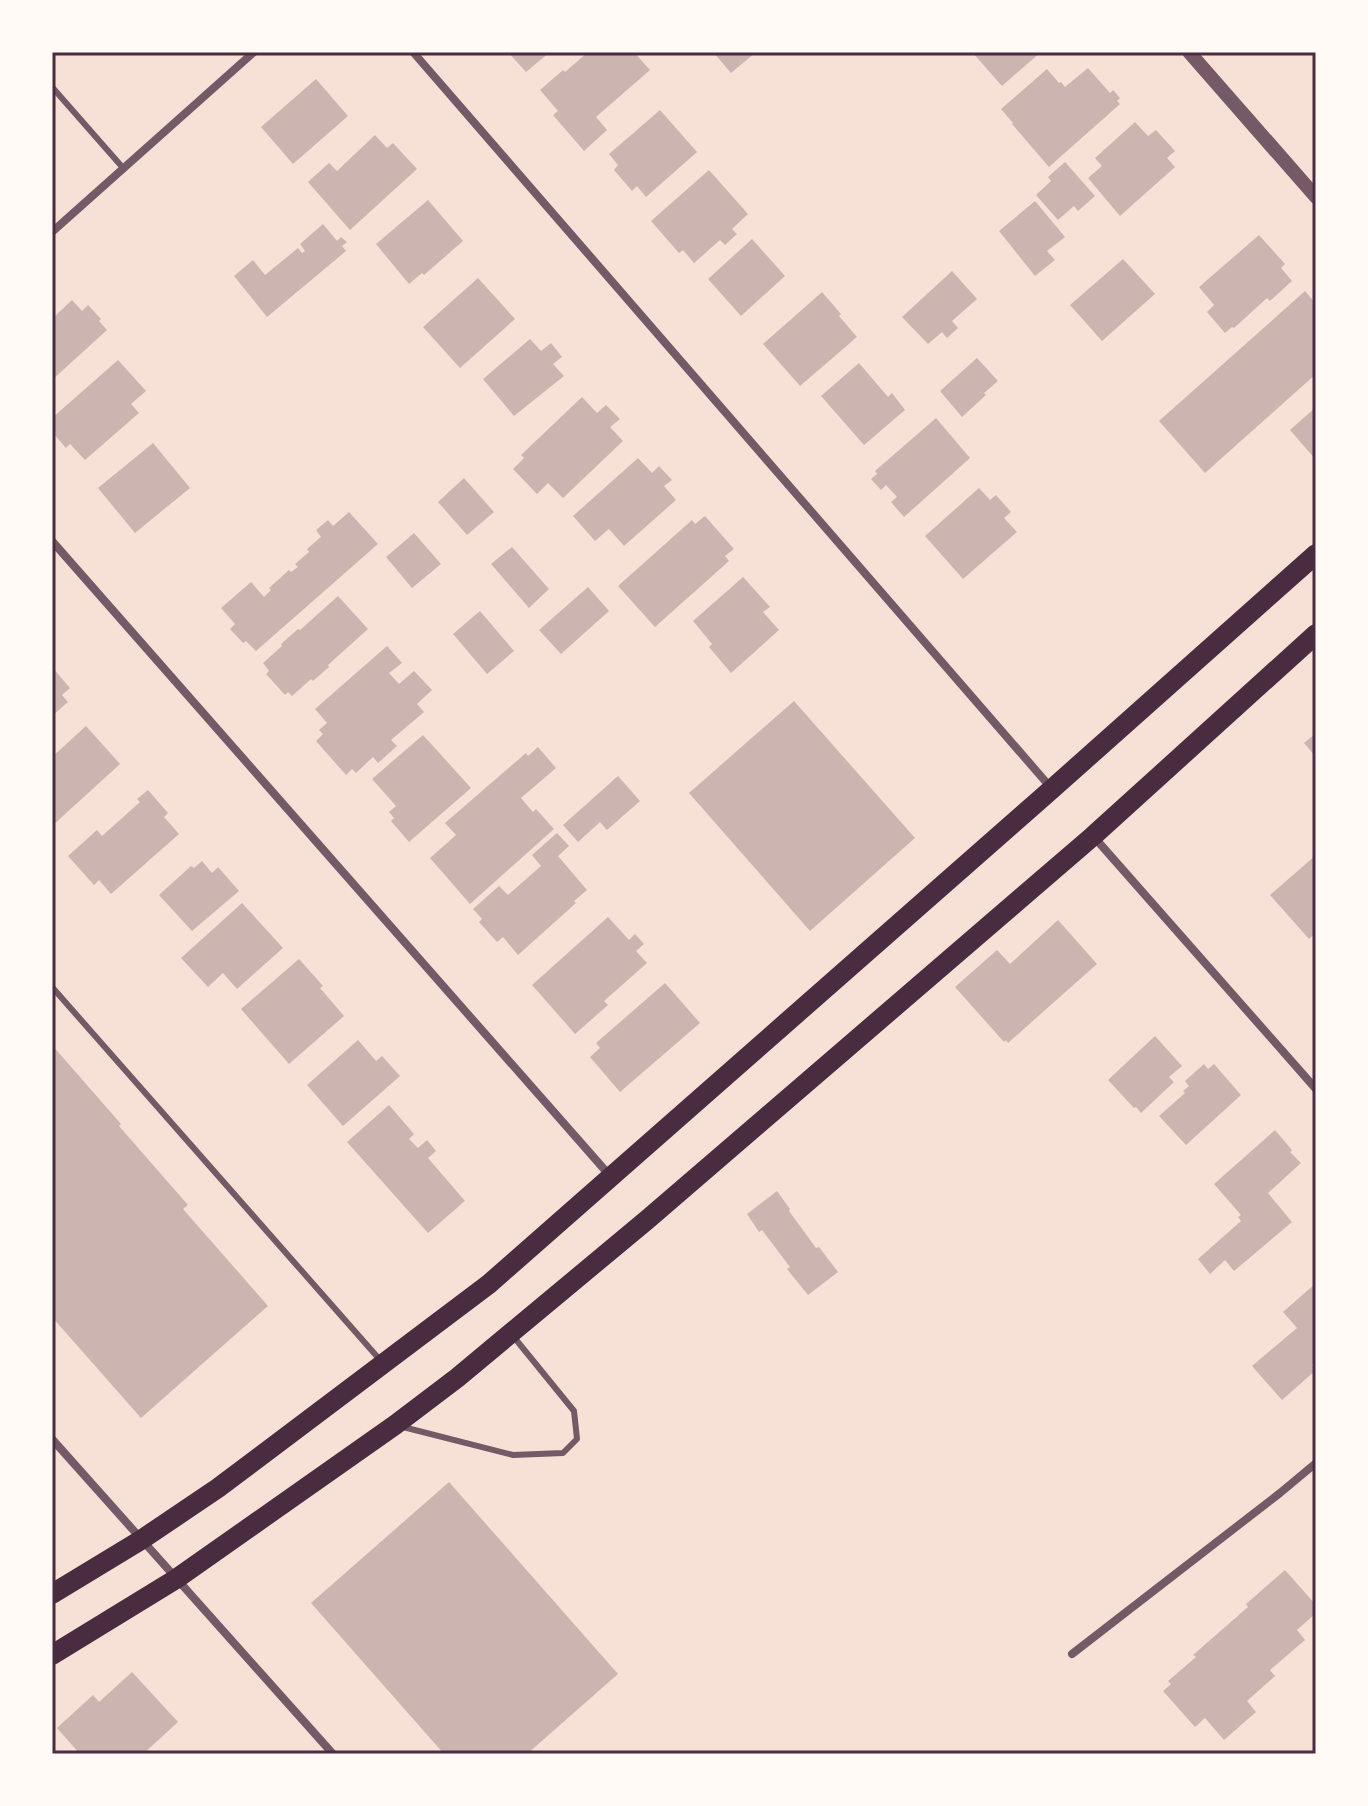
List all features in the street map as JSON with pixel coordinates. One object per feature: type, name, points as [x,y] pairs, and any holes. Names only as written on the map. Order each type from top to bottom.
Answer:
[{"type":"main road","points":[[52,1594],[218,1488],[489,1284],[1316,554]]},
{"type":"main road","points":[[52,1655],[176,1579],[457,1378],[648,1219],[1093,836],[1316,634]]},
{"type":"street","points":[[52,232],[254,52]]},
{"type":"street","points":[[413,52],[1052,789]]},
{"type":"street","points":[[1189,52],[1316,197]]},
{"type":"street","points":[[52,541],[611,1177]]},
{"type":"street","points":[[1093,836],[1316,1089]]},
{"type":"street","points":[[52,1439],[333,1754]]},
{"type":"street","points":[[1072,1654],[1316,1463]]},
{"type":"lane","points":[[52,87],[124,169]]},
{"type":"lane","points":[[52,987],[384,1364]]},
{"type":"lane","points":[[395,1425],[513,1455],[563,1453],[577,1439],[574,1411],[511,1333]]},
{"type":"building","points":[[508,52],[550,52],[526,72]]},
{"type":"building","points":[[588,52],[634,52],[650,70],[596,117],[607,130],[584,151],[553,115],[558,111],[540,90]]},
{"type":"building","points":[[713,52],[756,52],[731,73]]},
{"type":"building","points":[[972,52],[1041,52],[1002,86]]},
{"type":"building","points":[[1088,68],[1110,93],[1113,90],[1120,98],[1117,101],[1120,104],[1049,167],[1001,109],[1047,69],[1065,87]]},
{"type":"building","points":[[316,79],[348,116],[293,164],[261,127]]},
{"type":"building","points":[[660,110],[697,152],[646,197],[637,186],[632,191],[614,170],[618,165],[609,154]]},
{"type":"building","points":[[1135,122],[1148,136],[1156,130],[1175,151],[1167,158],[1175,167],[1120,216],[1088,178],[1102,166],[1095,158]]},
{"type":"building","points":[[375,135],[387,148],[393,143],[417,169],[350,230],[308,182],[329,163],[337,171]]},
{"type":"building","points":[[1065,162],[1095,196],[1078,211],[1074,206],[1058,220],[1036,195],[1051,181],[1048,177]]},
{"type":"building","points":[[709,170],[748,214],[732,229],[737,234],[725,245],[720,240],[694,263],[683,250],[679,253],[651,221]]},
{"type":"building","points":[[428,200],[463,241],[409,284],[376,244]]},
{"type":"building","points":[[1035,201],[1065,237],[1047,251],[1055,260],[1035,276],[999,231]]},
{"type":"building","points":[[323,224],[337,241],[341,237],[347,242],[342,246],[346,251],[267,317],[234,276],[253,260],[265,275],[298,248],[302,253],[305,251],[300,244]]},
{"type":"building","points":[[1259,235],[1285,264],[1281,268],[1292,281],[1225,333],[1207,312],[1214,305],[1199,287]]},
{"type":"building","points":[[752,239],[785,276],[741,316],[708,279]]},
{"type":"building","points":[[1123,259],[1155,294],[1102,341],[1070,305]]},
{"type":"building","points":[[952,271],[977,299],[952,321],[958,328],[947,338],[942,332],[928,344],[902,317]]},
{"type":"building","points":[[478,278],[515,319],[460,368],[423,327]]},
{"type":"building","points":[[1305,291],[1316,304],[1316,374],[1205,473],[1159,421]]},
{"type":"building","points":[[822,292],[857,337],[800,386],[763,344]]},
{"type":"building","points":[[72,300],[82,311],[88,305],[107,330],[52,380],[52,312],[55,316]]},
{"type":"building","points":[[530,339],[541,351],[551,343],[562,357],[553,364],[564,376],[514,416],[483,379]]},
{"type":"building","points":[[977,358],[998,381],[962,417],[940,391]]},
{"type":"building","points":[[118,360],[146,391],[131,404],[139,413],[85,460],[70,444],[66,448],[52,432],[52,418]]},
{"type":"building","points":[[859,363],[888,397],[892,393],[905,410],[864,445],[821,396]]},
{"type":"building","points":[[582,397],[597,413],[606,405],[620,419],[610,427],[623,441],[563,498],[548,483],[537,494],[513,469],[524,458],[521,455]]},
{"type":"building","points":[[1316,407],[1316,460],[1290,430]]},
{"type":"building","points":[[936,418],[970,458],[904,517],[891,502],[897,497],[886,485],[881,490],[871,479],[877,474],[875,471]]},
{"type":"building","points":[[153,443],[190,488],[135,533],[98,488]]},
{"type":"building","points":[[638,458],[652,473],[659,466],[672,480],[664,486],[676,500],[624,546],[609,529],[595,541],[573,516]]},
{"type":"building","points":[[464,478],[494,512],[467,535],[438,502]]},
{"type":"building","points":[[979,488],[990,500],[996,495],[1011,512],[1004,518],[1017,532],[963,579],[925,536]]},
{"type":"building","points":[[349,512],[378,544],[256,651],[246,641],[243,643],[230,629],[235,624],[221,608],[251,582],[264,597],[271,590],[269,588],[289,570],[291,572],[298,567],[295,564],[321,537],[316,530],[328,520],[333,526]]},
{"type":"building","points":[[705,516],[734,549],[725,556],[729,561],[655,627],[618,586],[692,520],[695,524]]},
{"type":"building","points":[[414,533],[441,564],[412,588],[386,557]]},
{"type":"building","points":[[512,547],[549,589],[529,608],[491,564]]},
{"type":"building","points":[[743,577],[770,607],[763,612],[779,630],[731,673],[709,647],[712,644],[693,621]]},
{"type":"building","points":[[588,587],[609,611],[561,654],[539,630]]},
{"type":"building","points":[[338,596],[368,629],[313,681],[311,679],[292,696],[288,692],[285,695],[266,674],[269,671],[263,663]]},
{"type":"building","points":[[480,611],[514,651],[487,674],[453,634]]},
{"type":"building","points":[[387,646],[402,663],[389,673],[399,684],[414,671],[432,690],[417,704],[424,712],[391,740],[397,746],[378,763],[373,757],[356,773],[352,769],[346,775],[316,741],[323,734],[319,730],[327,723],[315,709]]},
{"type":"building","points":[[52,667],[70,688],[62,695],[68,702],[52,716]]},
{"type":"building","points":[[794,701],[915,838],[810,931],[689,793]]},
{"type":"building","points":[[86,726],[120,764],[52,826],[52,757]]},
{"type":"building","points":[[1316,733],[1316,757],[1304,743]]},
{"type":"building","points":[[423,735],[471,788],[409,842],[391,821],[394,818],[389,812],[396,806],[372,779]]},
{"type":"building","points":[[538,747],[556,768],[521,798],[554,829],[470,904],[430,858],[456,835],[445,823],[526,753],[528,756]]},
{"type":"building","points":[[618,776],[640,801],[607,830],[600,822],[578,842],[563,825]]},
{"type":"building","points":[[148,790],[168,813],[164,817],[179,834],[111,894],[99,880],[94,885],[68,856],[97,830],[102,836],[140,802],[137,799]]},
{"type":"building","points":[[557,833],[569,846],[558,856],[587,890],[518,955],[503,937],[497,942],[479,922],[482,919],[473,909],[499,886],[508,895],[541,866],[532,855]]},
{"type":"building","points":[[1316,855],[1316,933],[1309,939],[1270,895]]},
{"type":"building","points":[[202,861],[212,873],[218,867],[239,891],[192,931],[159,895],[191,866],[194,868]]},
{"type":"building","points":[[242,903],[283,948],[237,989],[223,973],[208,987],[181,958]]},
{"type":"building","points":[[608,917],[629,940],[635,934],[644,944],[636,951],[647,963],[604,1001],[608,1005],[575,1034],[532,985]]},
{"type":"building","points":[[1058,920],[1097,964],[1008,1043],[1006,1040],[1004,1042],[955,987],[997,950],[1010,964]]},
{"type":"building","points":[[299,959],[344,1016],[289,1064],[241,1009]]},
{"type":"building","points":[[665,983],[700,1023],[620,1092],[590,1057],[600,1048],[596,1043]]},
{"type":"building","points":[[1155,1036],[1182,1066],[1169,1077],[1174,1082],[1141,1113],[1108,1080]]},
{"type":"building","points":[[358,1040],[376,1061],[382,1056],[400,1076],[343,1126],[307,1085]]},
{"type":"building","points":[[52,1045],[188,1205],[183,1209],[268,1306],[141,1418],[52,1317]]},
{"type":"building","points":[[1204,1064],[1208,1069],[1214,1064],[1241,1095],[1186,1145],[1159,1116],[1185,1093],[1183,1091],[1189,1086],[1185,1081]]},
{"type":"building","points":[[389,1105],[414,1134],[409,1139],[418,1148],[427,1140],[436,1151],[428,1158],[465,1201],[428,1233],[347,1142]]},
{"type":"building","points":[[1275,1130],[1301,1163],[1268,1193],[1292,1222],[1234,1271],[1225,1260],[1210,1274],[1198,1259],[1241,1221],[1238,1217],[1241,1215],[1214,1184]]},
{"type":"building","points":[[777,1191],[816,1248],[819,1247],[838,1272],[808,1295],[787,1269],[790,1267],[747,1214]]},
{"type":"building","points":[[1316,1283],[1316,1362],[1312,1365],[1316,1370],[1282,1400],[1252,1366],[1297,1328],[1283,1312]]},
{"type":"building","points":[[449,1482],[618,1674],[527,1754],[444,1754],[311,1603]]},
{"type":"building","points":[[1285,1570],[1316,1605],[1316,1613],[1297,1630],[1305,1640],[1270,1670],[1275,1676],[1247,1701],[1256,1712],[1224,1740],[1205,1718],[1195,1727],[1163,1691],[1171,1684],[1168,1681]]},
{"type":"building","points":[[132,1672],[178,1722],[143,1754],[80,1754],[57,1728],[93,1695],[99,1702]]}]
